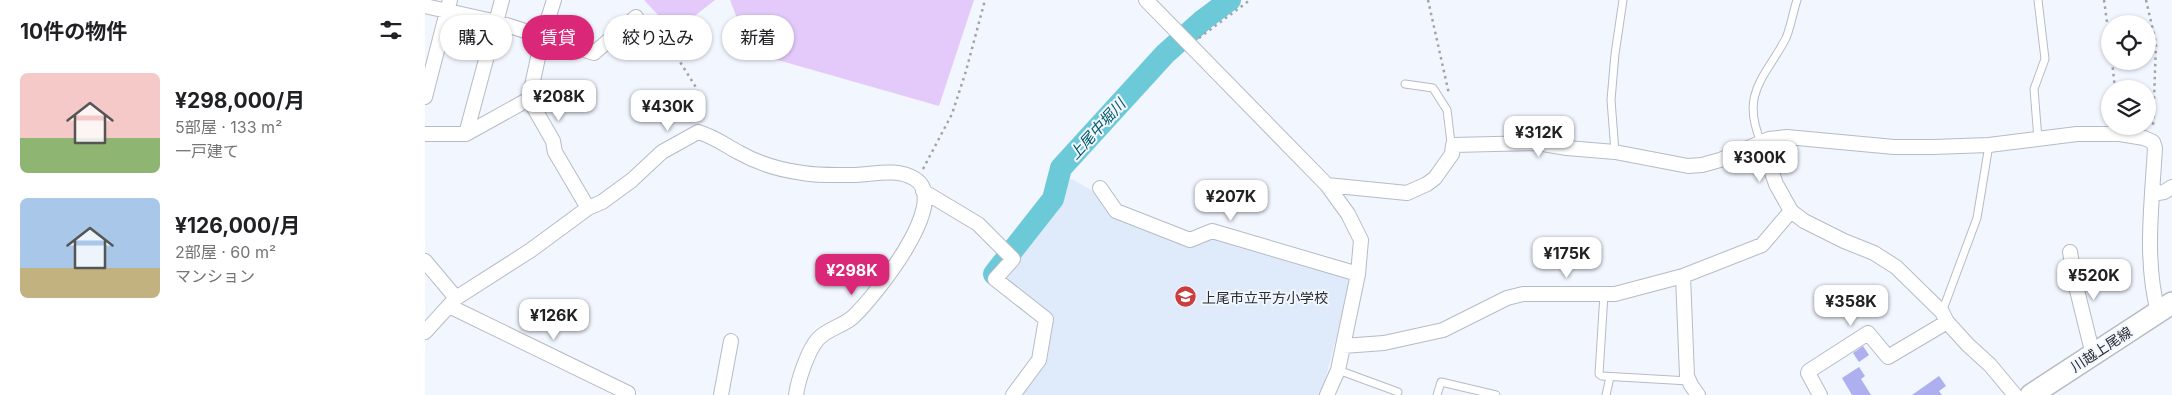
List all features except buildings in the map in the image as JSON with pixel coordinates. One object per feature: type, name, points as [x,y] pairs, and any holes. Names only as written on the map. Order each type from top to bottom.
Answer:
[{"type":"main road","name":"川越上尾線","points":[[2031,395],[2165,308]]},
{"type":"street","points":[[499,15],[502,0]]},
{"type":"street","points":[[549,15],[554,0]]},
{"type":"street","points":[[1146,0],[1327,185],[1348,214],[1361,240],[1358,274],[1338,370],[1327,395]]},
{"type":"street","points":[[425,6],[449,6],[476,15]]},
{"type":"street","points":[[425,97],[449,6]]},
{"type":"street","points":[[594,53],[604,44]]},
{"type":"street","points":[[466,134],[486,60]]},
{"type":"street","points":[[538,60],[529,99],[553,141],[555,152],[588,208]]},
{"type":"street","points":[[425,134],[466,134],[529,99]]},
{"type":"street","points":[[425,332],[453,302],[531,250],[588,208],[609,197],[662,152],[698,132],[707,134],[741,154],[774,169],[805,174],[856,175],[894,172],[906,174],[978,224],[1013,259],[995,279],[1046,319],[1039,360],[1013,395]]},
{"type":"street","points":[[1327,185],[1407,193],[1427,184],[1435,178],[1452,154],[1453,145],[1537,143],[1567,148],[1615,152],[1695,166],[1720,160],[1761,142],[1787,137],[1894,147],[1989,145],[2077,134],[2111,134],[2144,138],[2153,142],[2155,148],[2150,248],[2152,287],[2165,308]]},
{"type":"street","points":[[1761,142],[1776,184],[1791,211],[1804,221],[1873,253],[1896,267],[1945,317],[1968,345],[1990,365],[2015,395]]},
{"type":"street","points":[[796,395],[798,381],[818,339],[853,317],[890,274],[917,230],[924,215],[920,185]]},
{"type":"street","points":[[2152,194],[2164,192],[2172,187]]},
{"type":"street","points":[[1099,188],[1115,211],[1190,240],[1212,231],[1358,274]]},
{"type":"street","points":[[1343,346],[1385,343],[1443,330],[1507,298],[1523,294],[1615,294],[1683,276],[1762,245],[1791,211]]},
{"type":"street","points":[[2071,252],[2076,286],[2093,354]]},
{"type":"street","points":[[425,261],[453,302],[627,393],[627,395]]},
{"type":"street","points":[[1683,276],[1685,358],[1689,381],[1698,395]]},
{"type":"street","points":[[1819,395],[1808,373],[1809,370],[1868,333],[1888,358],[1945,317]]},
{"type":"street","points":[[721,395],[731,341]]},
{"type":"lane","points":[[1615,152],[1611,100],[1615,54],[1623,0]]},
{"type":"lane","points":[[1761,142],[1754,118],[1755,92],[1764,72],[1786,38],[1797,0]]},
{"type":"lane","points":[[2038,0],[2045,59],[2034,88],[2038,139]]},
{"type":"lane","points":[[1405,84],[1433,88],[1447,110],[1451,144],[1453,145]]},
{"type":"lane","points":[[1945,317],[1977,218],[1989,145]]},
{"type":"lane","points":[[1604,294],[1599,374],[1610,377],[1689,381]]},
{"type":"lane","points":[[1338,370],[1398,392]]},
{"type":"lane","points":[[1607,395],[1610,377]]},
{"type":"lane","points":[[1437,395],[1441,382],[1496,395]]},
{"type":"path","points":[[920,185],[952,114],[985,0]]},
{"type":"path","points":[[1184,40],[1250,0]]},
{"type":"path","points":[[1428,0],[1449,93],[1447,110]]},
{"type":"path","points":[[2104,0],[2106,15]]},
{"type":"path","points":[[2146,0],[2156,43],[2153,142]]},
{"type":"path","points":[[679,60],[697,89],[702,116],[698,132]]},
{"type":"shaded area","points":[[644,0],[715,0],[696,15],[658,15]]},
{"type":"shaded area","points":[[730,0],[974,0],[939,106],[778,60],[794,60],[794,15],[736,15]]},
{"type":"shaded area","name":"上尾市立平方小学校","points":[[1072,179],[1094,192],[1105,204],[1181,244],[1213,236],[1350,275],[1321,395],[1019,395],[1050,317],[1004,277],[1059,203],[1066,181]]},
{"type":"waterway","name":"上尾中堀川","points":[[994,274],[1053,199],[1061,168],[1165,54],[1203,20],[1230,0]]},
{"type":"place","name":"上尾市立平方小学校","points":[[1186,297]]}]
